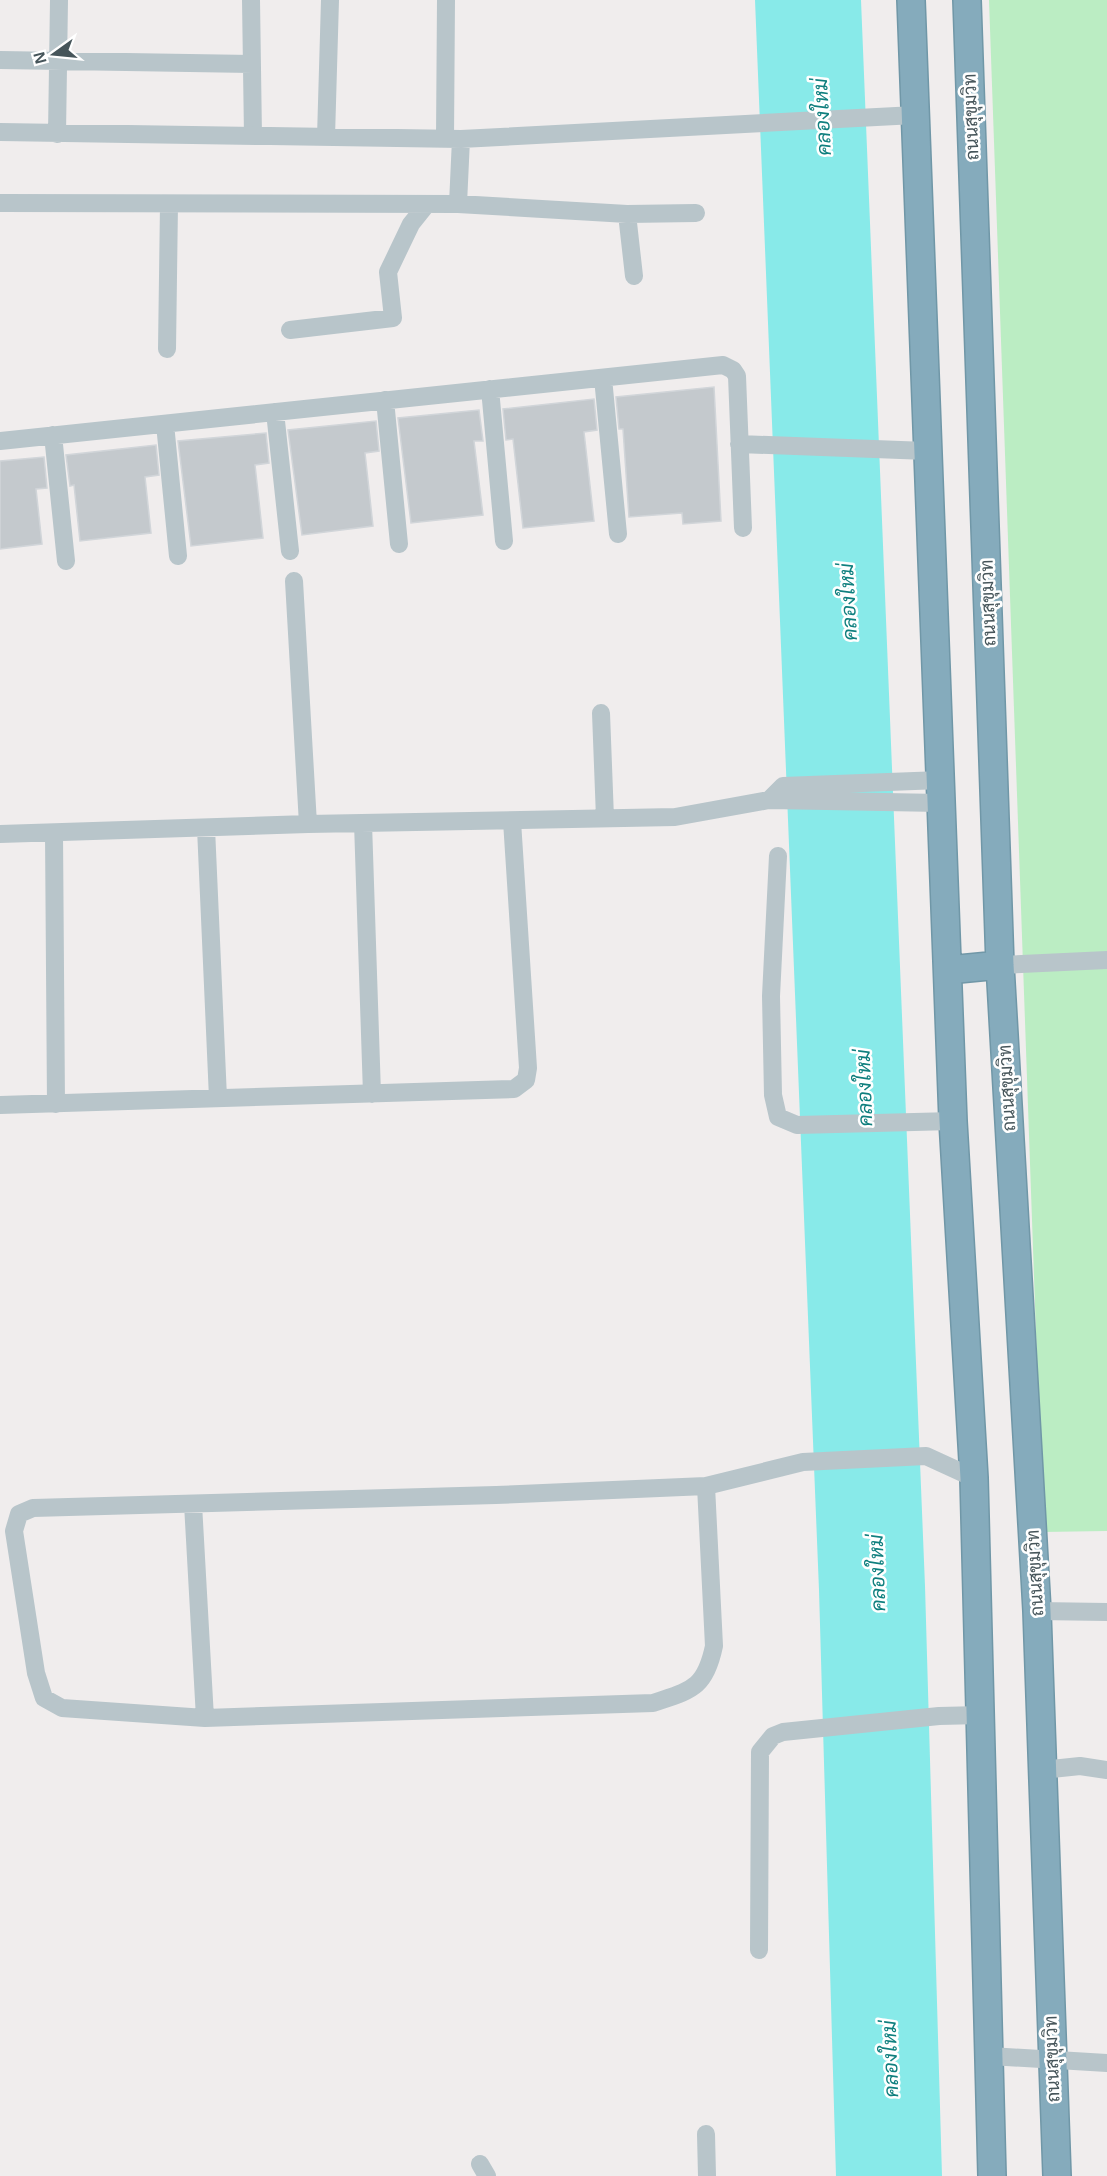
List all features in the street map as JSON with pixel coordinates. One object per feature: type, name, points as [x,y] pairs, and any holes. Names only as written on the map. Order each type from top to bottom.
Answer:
[{"type":"highway","points":[[911,0],[953,1121],[974,1478],[992,2176]]},
{"type":"highway","name":"ถนนสุขุมวิท","points":[[967,0],[1000,965],[1037,1611],[1057,2176]]},
{"type":"highway","points":[[948,970],[1000,965]]},
{"type":"street","points":[[57,134],[59,0]]},
{"type":"street","points":[[251,0],[253,136]]},
{"type":"street","points":[[326,137],[330,0]]},
{"type":"street","points":[[446,0],[458,204]]},
{"type":"street","points":[[0,60],[252,64]]},
{"type":"street","points":[[0,132],[453,139],[757,121],[915,115]]},
{"type":"street","points":[[0,204],[458,204],[627,214],[696,213]]},
{"type":"street","points":[[167,349],[169,204]]},
{"type":"street","points":[[290,330],[393,318],[388,272],[411,224],[427,204]]},
{"type":"street","points":[[627,214],[634,276]]},
{"type":"street","points":[[0,441],[723,365],[733,370],[737,376],[743,528]]},
{"type":"street","points":[[603,378],[618,534]]},
{"type":"street","points":[[490,389],[504,541]]},
{"type":"street","points":[[385,400],[399,544]]},
{"type":"street","points":[[275,412],[291,551]]},
{"type":"street","points":[[165,424],[178,556]]},
{"type":"street","points":[[52,435],[66,561]]},
{"type":"street","points":[[739,444],[767,447],[927,451]]},
{"type":"street","points":[[294,581],[308,824]]},
{"type":"street","points":[[601,713],[605,818]]},
{"type":"street","points":[[0,834],[675,816],[778,796],[905,781],[941,791]]},
{"type":"street","points":[[778,796],[906,804],[941,791]]},
{"type":"street","points":[[0,1105],[514,1089],[526,1080],[528,1068],[512,822]]},
{"type":"street","points":[[363,823],[372,1094]]},
{"type":"street","points":[[206,828],[218,1098]]},
{"type":"street","points":[[54,833],[56,1104]]},
{"type":"street","points":[[778,855],[771,996],[773,1095],[778,1116],[797,1125],[913,1124],[953,1121]]},
{"type":"street","points":[[1000,965],[1107,960]]},
{"type":"street","points":[[706,1486],[714,1646],[708,1672],[688,1691],[653,1703],[205,1718],[62,1708],[44,1698],[36,1673],[15,1531],[19,1514],[33,1508],[706,1486],[803,1462],[926,1456],[974,1478]]},
{"type":"street","points":[[193,1504],[205,1718]]},
{"type":"street","points":[[1037,1611],[1107,1612]]},
{"type":"street","points":[[759,1950],[760,1752],[773,1736],[783,1732],[814,1728],[939,1716],[981,1715]]},
{"type":"street","points":[[1042,1770],[1080,1766],[1107,1770]]},
{"type":"street","points":[[990,2056],[1107,2062]]},
{"type":"street","points":[[706,2134],[707,2176]]},
{"type":"green space","points":[[989,0],[1107,0],[1107,1531],[1043,1532]]},
{"type":"water","name":"คลองใหม่","points":[[755,0],[861,0],[925,1586],[942,2176],[836,2176],[819,1590]]},
{"type":"building","points":[[714,387],[721,521],[683,524],[682,513],[629,517],[623,429],[619,429],[616,397]]},
{"type":"building","points":[[594,399],[597,430],[584,432],[594,521],[523,528],[513,439],[506,440],[503,409]]},
{"type":"building","points":[[479,410],[483,441],[474,441],[483,515],[411,523],[398,418]]},
{"type":"building","points":[[376,421],[379,451],[365,453],[373,526],[302,535],[288,430]]},
{"type":"building","points":[[266,433],[269,463],[255,465],[263,538],[191,546],[178,441]]},
{"type":"building","points":[[156,445],[159,475],[145,477],[151,533],[80,541],[74,485],[70,486],[66,455]]},
{"type":"building","points":[[44,457],[47,488],[36,489],[42,544],[0,549],[0,461]]}]
